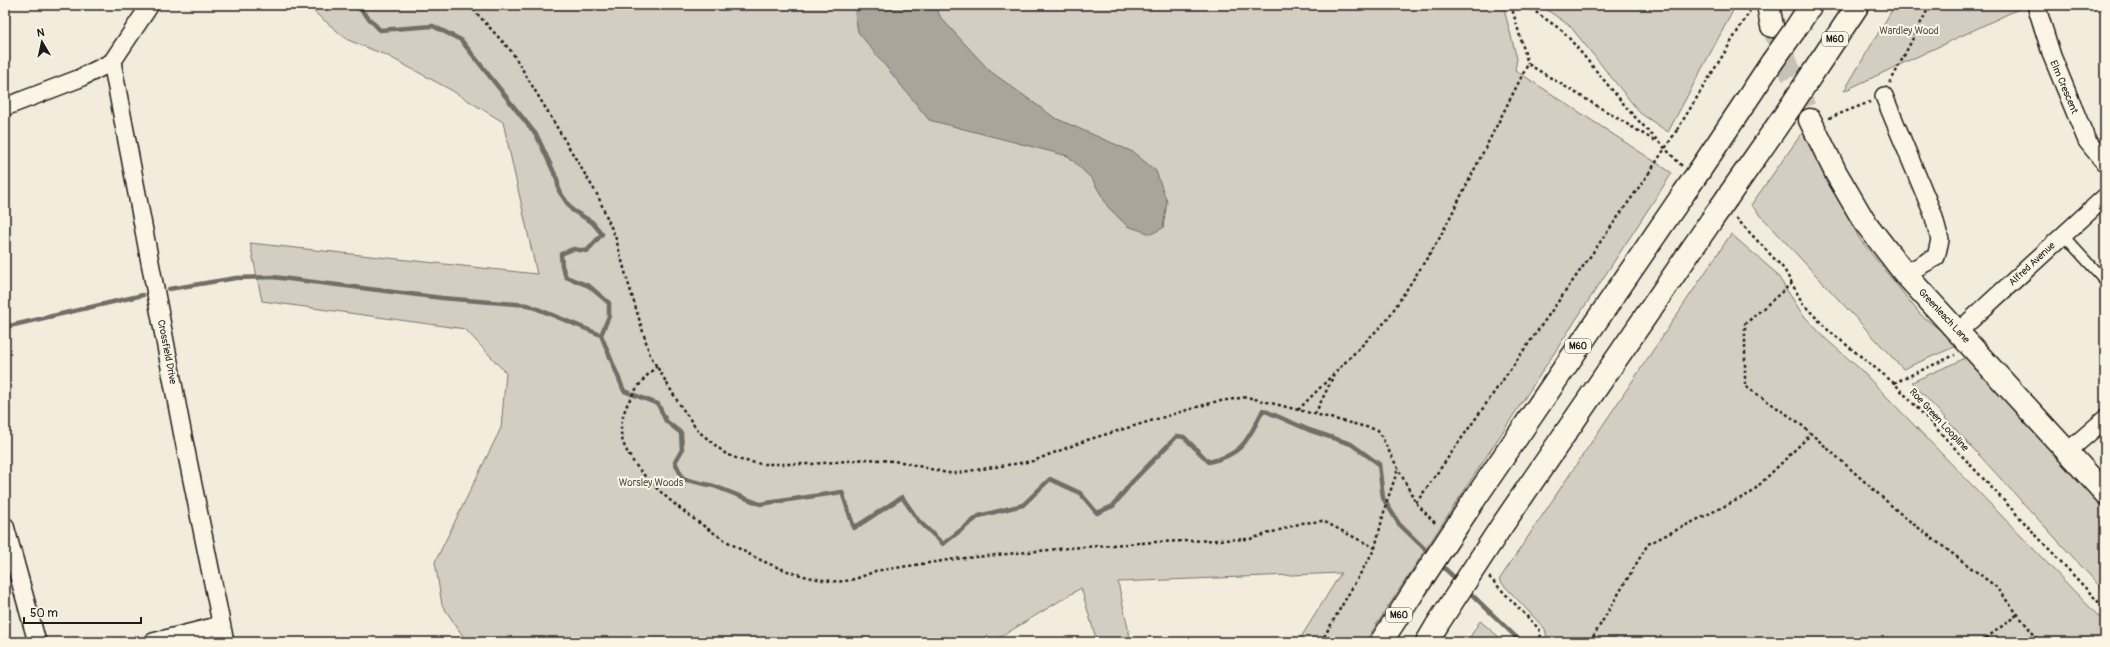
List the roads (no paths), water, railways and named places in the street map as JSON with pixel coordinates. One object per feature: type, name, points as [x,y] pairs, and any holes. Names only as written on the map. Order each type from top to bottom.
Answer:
[{"type":"main road","points":[[1768,5],[1772,26]]},
{"type":"main road","name":"M60","points":[[1381,642],[1474,500],[1811,5]]},
{"type":"main road","name":"M60","points":[[1432,634],[1501,527],[1791,106],[1858,5]]},
{"type":"main road","name":"Greenleach Lane","points":[[1811,122],[1864,221],[1905,274],[1966,339],[2105,493]]},
{"type":"street","points":[[5,107],[78,79],[112,62],[150,5]]},
{"type":"street","name":"Elm Crescent","points":[[2036,5],[2052,56],[2087,141],[2105,164]]},
{"type":"street","name":"Crossfield Drive","points":[[112,62],[183,436],[225,642]]},
{"type":"street","points":[[1884,96],[1933,214],[1940,240],[1936,257],[1905,274]]},
{"type":"street","name":"Alfred Avenue","points":[[1966,339],[2063,235],[2105,197]]},
{"type":"street","points":[[2068,452],[2105,418]]},
{"type":"street","points":[[5,526],[37,642]]},
{"type":"street","points":[[154,642],[221,625]]},
{"type":"lane","points":[[2063,235],[2105,281]]},
{"type":"waterway","points":[[356,5],[380,30],[433,26],[461,40],[537,136],[557,179],[559,191],[572,210],[592,222],[602,234],[587,251],[573,249],[561,254],[562,266],[566,277],[589,286],[609,303],[609,316],[601,335],[624,391],[658,404],[666,421],[681,433],[682,450],[675,462],[683,479],[714,486],[760,504],[842,492],[854,528],[902,497],[918,520],[943,544],[979,516],[1023,505],[1050,479],[1080,493],[1097,513],[1113,506],[1132,482],[1177,436],[1184,437],[1209,462],[1221,459],[1238,450],[1244,444],[1263,410],[1309,430],[1351,444],[1379,464],[1383,498],[1399,524],[1431,555]]},
{"type":"waterway","points":[[169,289],[236,278],[273,277],[442,298],[528,305],[601,335]]},
{"type":"waterway","points":[[5,327],[143,295]]},
{"type":"waterway","points":[[1439,563],[1458,581]]},
{"type":"waterway","points":[[1466,589],[1516,637],[1517,642]]},
{"type":"tunnel","points":[[1772,26],[1810,120]]},
{"type":"park label","name":"Wardley Wood","points":[[1909,31]]},
{"type":"park label","name":"Worsley Woods","points":[[651,483]]}]
